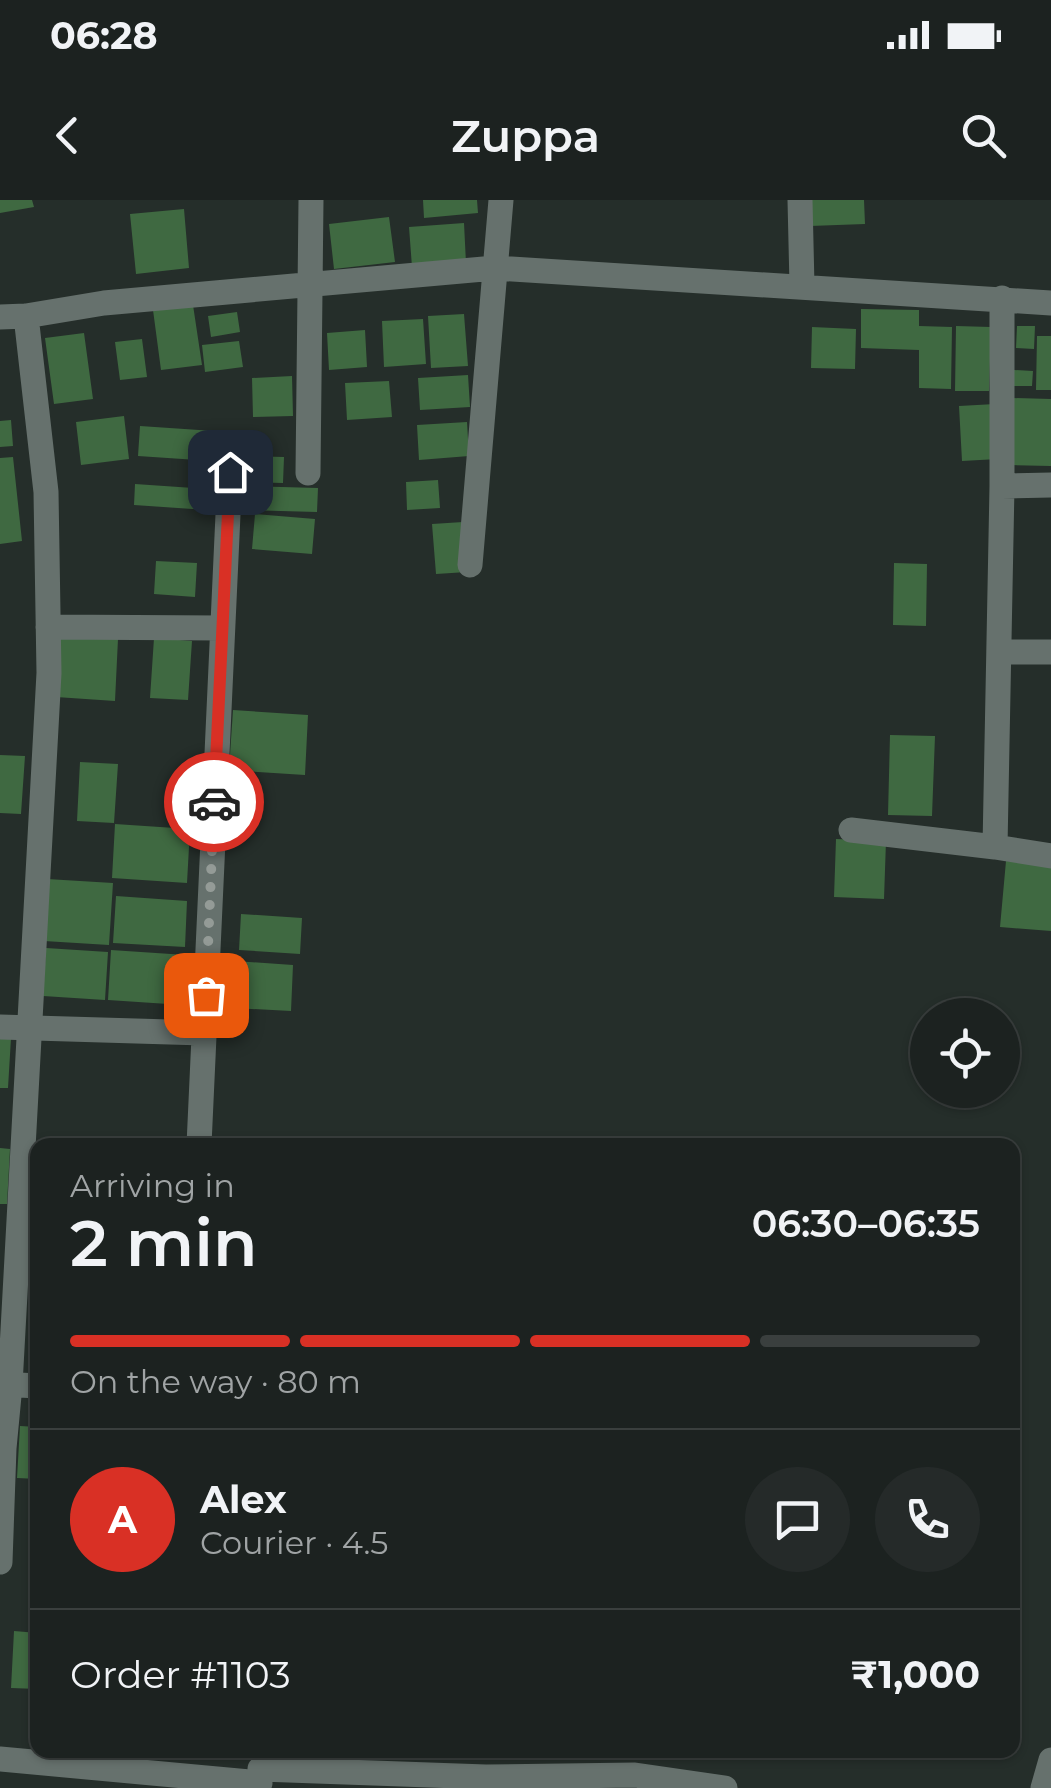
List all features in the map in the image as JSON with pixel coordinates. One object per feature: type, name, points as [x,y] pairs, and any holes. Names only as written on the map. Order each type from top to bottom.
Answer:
[{"type":"street","points":[[308,473],[310,200]]},
{"type":"street","points":[[470,565],[500,200]]},
{"type":"street","points":[[800,200],[802,286]]},
{"type":"street","points":[[0,317],[104,303],[495,268],[1051,303]]},
{"type":"street","points":[[995,846],[1002,298]]},
{"type":"street","points":[[0,1562],[5,1384],[30,1029],[49,673],[46,492],[26,316]]},
{"type":"street","points":[[199,1138],[230,472]]},
{"type":"street","points":[[1002,486],[1051,485]]},
{"type":"street","points":[[48,626],[222,628]]},
{"type":"street","points":[[999,652],[1051,652]]},
{"type":"street","points":[[852,830],[1051,856]]},
{"type":"street","points":[[0,1026],[204,1033]]},
{"type":"street","points":[[5,1384],[30,1386]]},
{"type":"street","points":[[0,1759],[260,1772],[634,1781],[726,1788]]},
{"type":"street","points":[[1042,1788],[1051,1760]]},
{"type":"building","points":[[0,200],[32,200],[34,207],[0,213]]},
{"type":"building","points":[[423,200],[477,200],[478,213],[424,218]]},
{"type":"building","points":[[809,200],[864,200],[865,224],[810,226]]},
{"type":"building","points":[[184,209],[189,268],[136,274],[130,214]]},
{"type":"building","points":[[389,217],[395,262],[334,269],[329,224]]},
{"type":"building","points":[[464,223],[466,263],[412,267],[409,227]]},
{"type":"building","points":[[193,305],[202,365],[161,370],[153,310]]},
{"type":"building","points":[[861,309],[919,310],[919,326],[952,327],[951,389],[919,388],[919,350],[861,348]]},
{"type":"building","points":[[237,312],[240,332],[211,337],[208,316]]},
{"type":"building","points":[[464,314],[468,366],[431,368],[428,316]]},
{"type":"building","points":[[423,319],[426,364],[384,367],[382,321]]},
{"type":"building","points":[[956,326],[991,327],[989,391],[955,391]]},
{"type":"building","points":[[1017,326],[1035,326],[1034,349],[1016,348]]},
{"type":"building","points":[[812,327],[856,329],[855,369],[811,368]]},
{"type":"building","points":[[365,330],[367,367],[329,370],[327,333]]},
{"type":"building","points":[[84,333],[93,399],[54,404],[45,338]]},
{"type":"building","points":[[1037,336],[1051,336],[1051,390],[1036,390]]},
{"type":"building","points":[[142,339],[147,377],[120,380],[115,342]]},
{"type":"building","points":[[239,341],[243,367],[205,372],[202,345]]},
{"type":"building","points":[[1014,370],[1033,371],[1032,386],[1014,386]]},
{"type":"building","points":[[468,375],[470,407],[420,410],[418,378]]},
{"type":"building","points":[[292,376],[293,416],[253,417],[252,378]]},
{"type":"building","points":[[389,381],[392,417],[347,420],[345,383]]},
{"type":"building","points":[[1013,398],[1051,399],[1051,466],[1011,465]]},
{"type":"building","points":[[995,404],[998,459],[962,461],[959,406]]},
{"type":"building","points":[[124,416],[129,459],[81,465],[76,422]]},
{"type":"building","points":[[11,420],[13,446],[0,447],[0,421]]},
{"type":"building","points":[[467,422],[469,456],[419,460],[417,425]]},
{"type":"building","points":[[140,426],[214,431],[212,461],[138,456]]},
{"type":"building","points":[[245,456],[284,457],[283,483],[244,482]]},
{"type":"building","points":[[13,457],[22,541],[0,544],[0,458]]},
{"type":"building","points":[[438,480],[440,508],[407,510],[406,482]]},
{"type":"building","points":[[135,484],[208,489],[207,510],[134,505]]},
{"type":"building","points":[[244,486],[318,488],[317,512],[244,510]]},
{"type":"building","points":[[255,514],[315,519],[312,554],[252,549]]},
{"type":"building","points":[[463,522],[467,572],[436,574],[432,524]]},
{"type":"building","points":[[156,561],[197,563],[195,597],[154,594]]},
{"type":"building","points":[[894,563],[927,564],[926,626],[893,625]]},
{"type":"building","points":[[60,635],[118,639],[115,701],[56,697]]},
{"type":"building","points":[[154,638],[192,641],[188,700],[150,698]]},
{"type":"building","points":[[233,710],[308,715],[305,775],[229,770]]},
{"type":"building","points":[[890,735],[935,736],[932,816],[888,815]]},
{"type":"building","points":[[0,755],[25,756],[21,814],[0,813]]},
{"type":"building","points":[[80,762],[118,764],[114,823],[77,821]]},
{"type":"building","points":[[115,824],[190,829],[187,883],[112,878]]},
{"type":"building","points":[[836,839],[886,841],[884,899],[834,897]]},
{"type":"building","points":[[1006,861],[1051,865],[1051,931],[1000,927]]},
{"type":"building","points":[[47,879],[113,883],[109,945],[44,941]]},
{"type":"building","points":[[116,896],[187,901],[185,947],[113,943]]},
{"type":"building","points":[[241,914],[302,918],[300,954],[239,950]]},
{"type":"building","points":[[46,948],[108,952],[105,1000],[43,996]]},
{"type":"building","points":[[111,950],[186,955],[183,1005],[108,1000]]},
{"type":"building","points":[[235,961],[293,965],[291,1011],[232,1008]]},
{"type":"building","points":[[0,1037],[11,1038],[8,1088],[0,1088]]},
{"type":"building","points":[[0,1148],[10,1149],[7,1204],[0,1204]]},
{"type":"building","points":[[20,1426],[30,1427],[30,1479],[17,1478]]},
{"type":"building","points":[[14,1631],[30,1632],[30,1689],[11,1688]]},
{"type":"way so far","points":[[206,995],[214,802]]},
{"type":"route","points":[[214,802],[230,472]]}]
